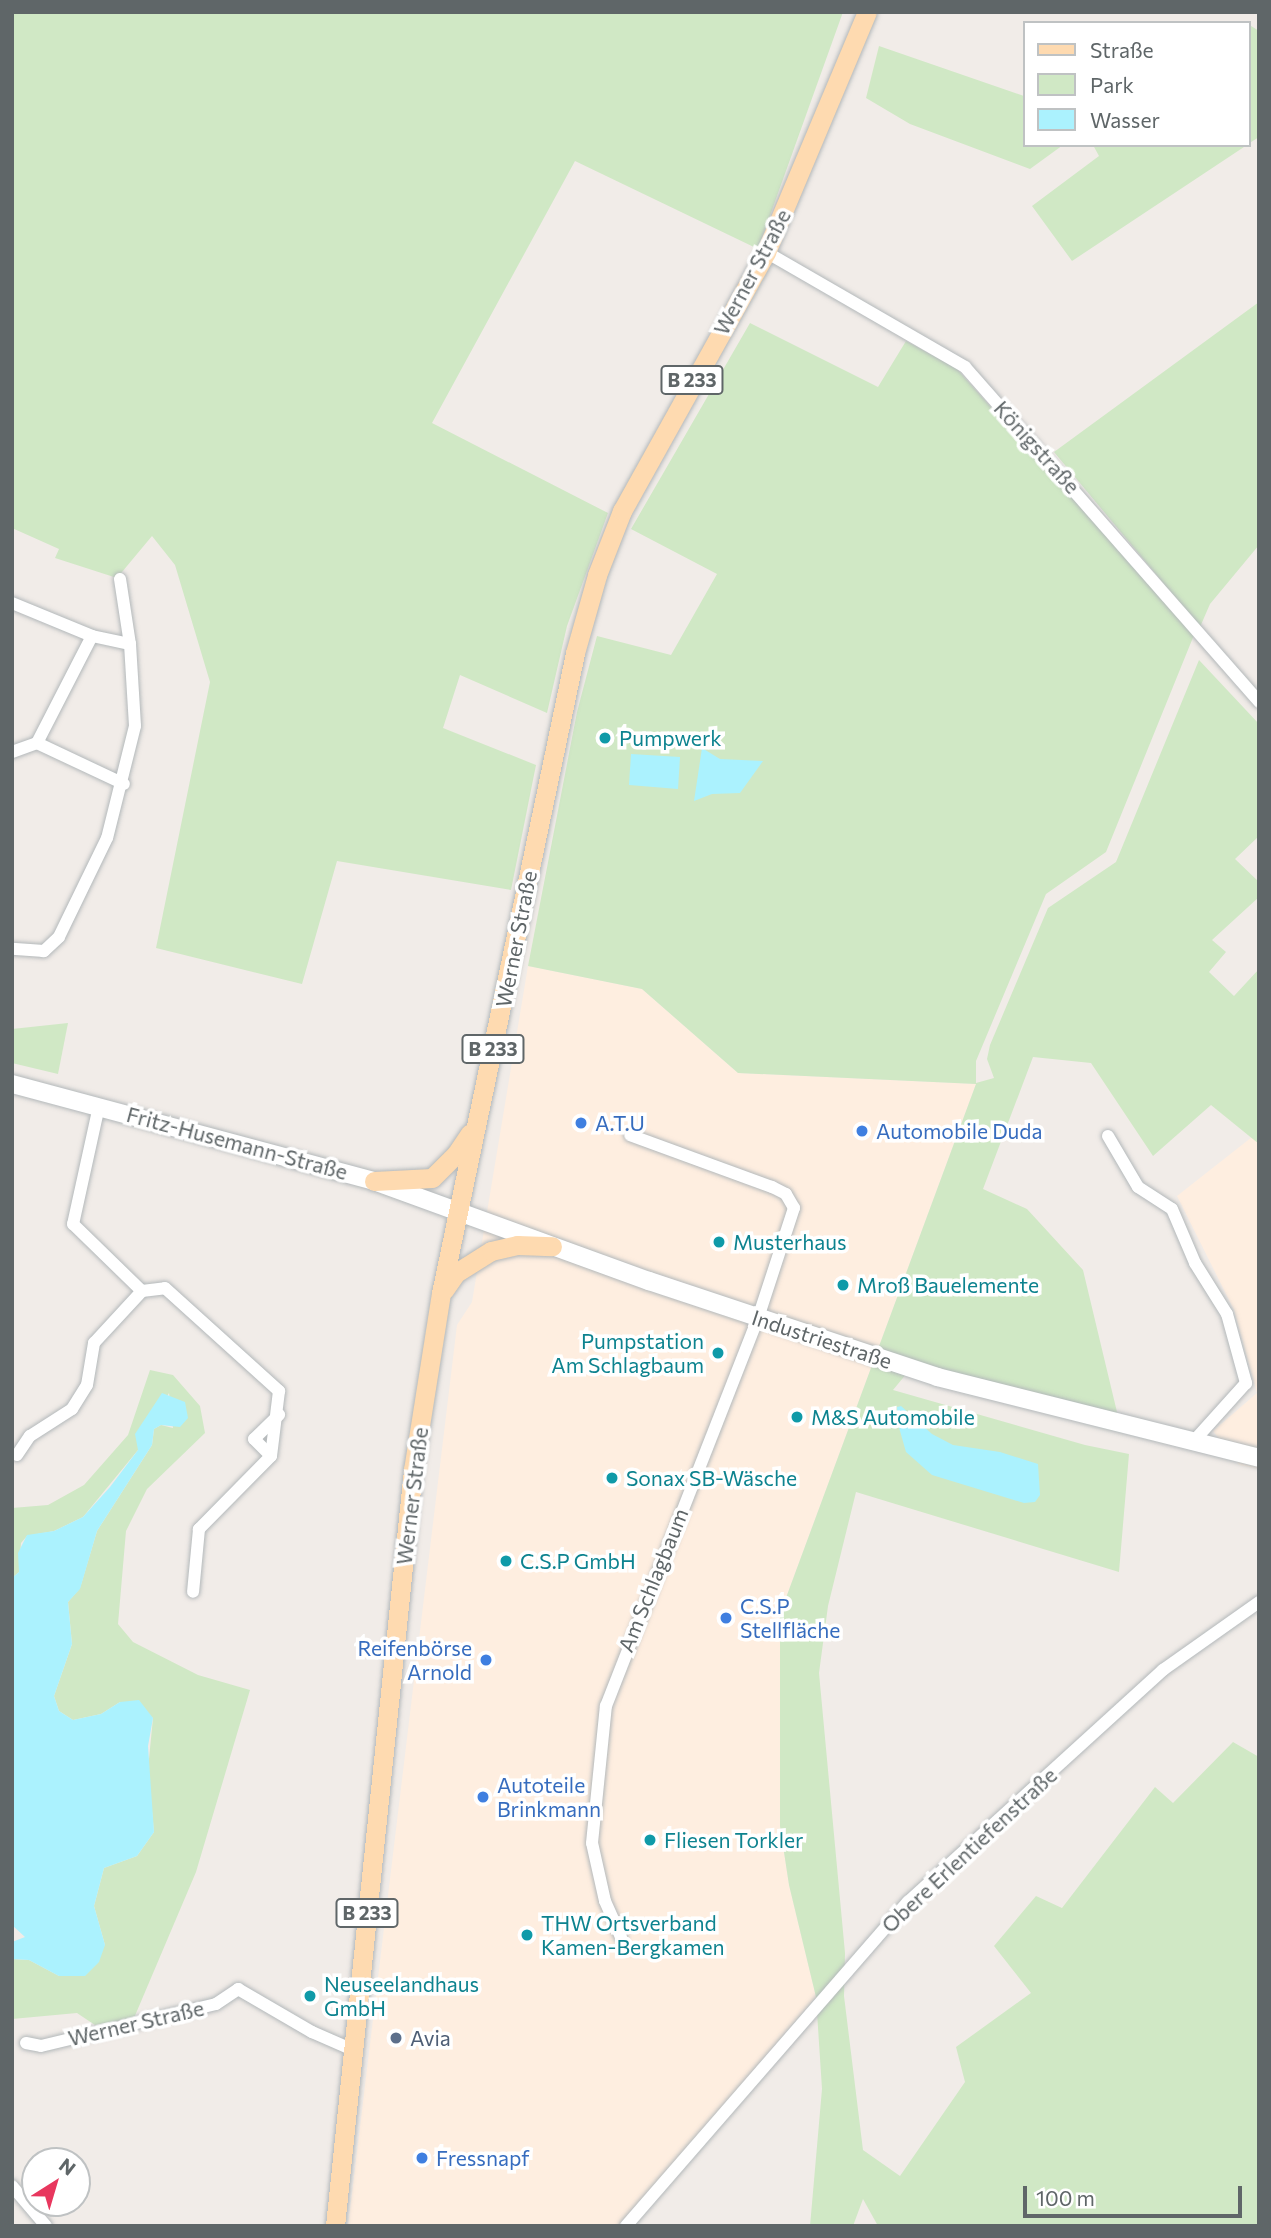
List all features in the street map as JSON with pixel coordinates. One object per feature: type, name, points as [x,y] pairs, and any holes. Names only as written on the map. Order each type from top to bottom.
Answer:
[{"type":"main road","name":"Werner Straße","points":[[335,2226],[413,1470],[441,1293],[575,653],[597,575],[630,494],[766,251],[867,12]]},
{"type":"main road","points":[[374,1181],[432,1178],[456,1154],[478,1120]]},
{"type":"main road","points":[[441,1293],[456,1273],[491,1251],[517,1245],[552,1246]]},
{"type":"street","name":"Königstraße","points":[[766,251],[965,367],[1259,702]]},
{"type":"street","points":[[12,949],[44,951],[59,937],[107,838],[124,784],[135,726],[130,644],[120,579]]},
{"type":"street","points":[[12,603],[92,636],[130,644]]},
{"type":"street","points":[[12,752],[37,743],[92,636]]},
{"type":"street","points":[[37,743],[124,784]]},
{"type":"street","name":"Fritz-Husemann-Straße","points":[[12,1084],[374,1181],[458,1212]]},
{"type":"street","points":[[99,1106],[73,1223],[142,1291]]},
{"type":"street","name":"Am Schlagbaum","points":[[621,1937],[605,1901],[592,1843],[606,1706],[758,1318],[793,1218],[786,1194],[630,1135]]},
{"type":"street","points":[[1108,1136],[1138,1187],[1172,1209],[1195,1263],[1227,1314],[1246,1383],[1192,1443]]},
{"type":"street","name":"Industriestraße","points":[[458,1212],[758,1318],[937,1377],[1259,1458]]},
{"type":"street","points":[[17,1455],[30,1436],[72,1409],[87,1385],[94,1343],[142,1291],[165,1287],[279,1391],[279,1414],[271,1456],[199,1529],[193,1592]]},
{"type":"street","points":[[271,1456],[254,1439],[279,1414]]},
{"type":"street","name":"Obere Erlentiefenstraße","points":[[626,2226],[908,1902],[1163,1670],[1259,1602]]},
{"type":"street","name":"Werner Straße","points":[[26,2043],[41,2046],[216,2004],[238,1989],[353,2050]]},
{"type":"street","points":[[12,2186],[46,2226]]},
{"type":"shaded area","points":[[528,966],[642,989],[738,1073],[976,1084],[780,1614],[780,1826],[789,1885],[816,1997],[620,2226],[348,2226],[457,1325],[472,1302]]},
{"type":"shaded area","points":[[1252,1137],[1259,1144],[1259,1469],[1239,1465],[1213,1431],[1257,1393],[1234,1310],[1177,1196]]},
{"type":"green space","points":[[12,12],[843,12],[758,249],[575,161],[432,423],[608,513],[567,626],[547,713],[460,675],[443,728],[536,765],[511,890],[337,861],[302,984],[156,948],[210,682],[175,565],[152,536],[117,578],[55,558],[59,549],[12,528]]},
{"type":"green space","points":[[1250,25],[1259,31],[1259,137],[1250,143]]},
{"type":"green space","points":[[879,46],[1023,96],[1023,147],[1060,147],[1030,169],[910,124],[866,98]]},
{"type":"green space","points":[[1094,147],[1244,147],[1072,261],[1032,206],[1099,156]]},
{"type":"green space","points":[[1259,302],[1259,545],[1210,604],[1200,627],[1054,452]]},
{"type":"green space","points":[[750,323],[878,387],[906,341],[956,368],[1194,635],[1106,852],[1046,894],[976,1061],[976,1083],[994,1078],[987,1059],[990,1045],[1048,908],[1116,862],[1199,660],[1259,724],[1259,836],[1235,859],[1259,882],[1259,897],[1212,940],[1226,952],[1209,972],[1234,996],[1259,969],[1259,1144],[1211,1105],[1153,1156],[1091,1063],[1033,1057],[983,1189],[1027,1209],[1083,1270],[1122,1433],[907,1373],[893,1390],[1085,1445],[1129,1454],[1119,1572],[856,1492],[828,1606],[819,1673],[845,1953],[844,1996],[863,2150],[900,2176],[965,2082],[956,2047],[1031,1993],[994,1946],[1036,1896],[1062,1908],[1155,1787],[1173,1803],[1233,1742],[1259,1757],[1259,2226],[878,2226],[863,2199],[853,2226],[810,2226],[822,2089],[816,1997],[789,1885],[780,1826],[780,1614],[976,1084],[738,1073],[642,989],[528,966],[577,712],[597,636],[671,655],[717,574],[631,529]]},
{"type":"green space","points":[[68,1023],[58,1074],[12,1063],[12,1029]]},
{"type":"green space","points":[[150,1370],[173,1375],[200,1406],[205,1433],[147,1489],[126,1531],[118,1624],[133,1642],[198,1675],[250,1690],[196,1872],[134,2018],[95,2025],[77,2013],[12,2019],[12,1959],[29,1960],[59,1976],[105,1945],[94,1906],[104,1868],[137,1856],[154,1832],[148,1769],[153,1718],[120,1702],[101,1714],[73,1720],[59,1711],[54,1696],[72,1644],[68,1602],[80,1588],[97,1531],[152,1445],[154,1429],[161,1425],[173,1428],[169,1393],[138,1450],[83,1517],[54,1531],[27,1536],[21,1543],[19,1572],[12,1578],[12,1508],[48,1505],[84,1485],[128,1435]]},
{"type":"water","points":[[702,748],[720,759],[763,761],[740,793],[712,794],[694,801]]},
{"type":"water","points":[[631,754],[680,757],[678,789],[629,785]]},
{"type":"water","points":[[162,1393],[185,1402],[188,1418],[180,1427],[161,1425],[154,1429],[152,1445],[97,1531],[80,1589],[68,1602],[72,1644],[54,1696],[59,1711],[73,1720],[101,1714],[120,1702],[139,1700],[153,1718],[148,1746],[154,1832],[137,1856],[104,1868],[94,1906],[105,1945],[99,1962],[85,1976],[59,1976],[29,1960],[12,1959],[12,1942],[25,1937],[12,1925],[12,1578],[19,1572],[18,1553],[27,1535],[54,1531],[83,1517],[110,1487],[138,1450],[135,1434]]},
{"type":"water","points":[[901,1406],[932,1434],[953,1445],[1000,1452],[1038,1464],[1040,1495],[1035,1502],[1024,1503],[932,1475],[906,1452],[898,1424],[897,1407]]},
{"type":"place","name":"Pumpwerk","points":[[605,738]]},
{"type":"place","name":"A.T.U","points":[[581,1123]]},
{"type":"place","name":"Automobile Duda","points":[[862,1131]]},
{"type":"place","name":"Musterhaus","points":[[719,1242]]},
{"type":"place","name":"Mroß Bauelemente","points":[[843,1285]]},
{"type":"place","name":"Pumpstation Am Schlagbaum","points":[[718,1353]]},
{"type":"place","name":"M&S Automobile","points":[[797,1417]]},
{"type":"place","name":"Sonax SB-Wäsche","points":[[612,1478]]},
{"type":"place","name":"C.S.P GmbH","points":[[506,1561]]},
{"type":"place","name":"C.S.P Stellfläche","points":[[726,1618]]},
{"type":"place","name":"Reifenbörse Arnold","points":[[486,1660]]},
{"type":"place","name":"Autoteile Brinkmann","points":[[483,1797]]},
{"type":"place","name":"Fliesen Torkler","points":[[650,1840]]},
{"type":"place","name":"THW Ortsverband Kamen-Bergkamen","points":[[527,1935]]},
{"type":"place","name":"Neuseelandhaus GmbH","points":[[310,1996]]},
{"type":"place","name":"Avia","points":[[396,2038]]},
{"type":"place","name":"Fressnapf","points":[[422,2158]]}]
